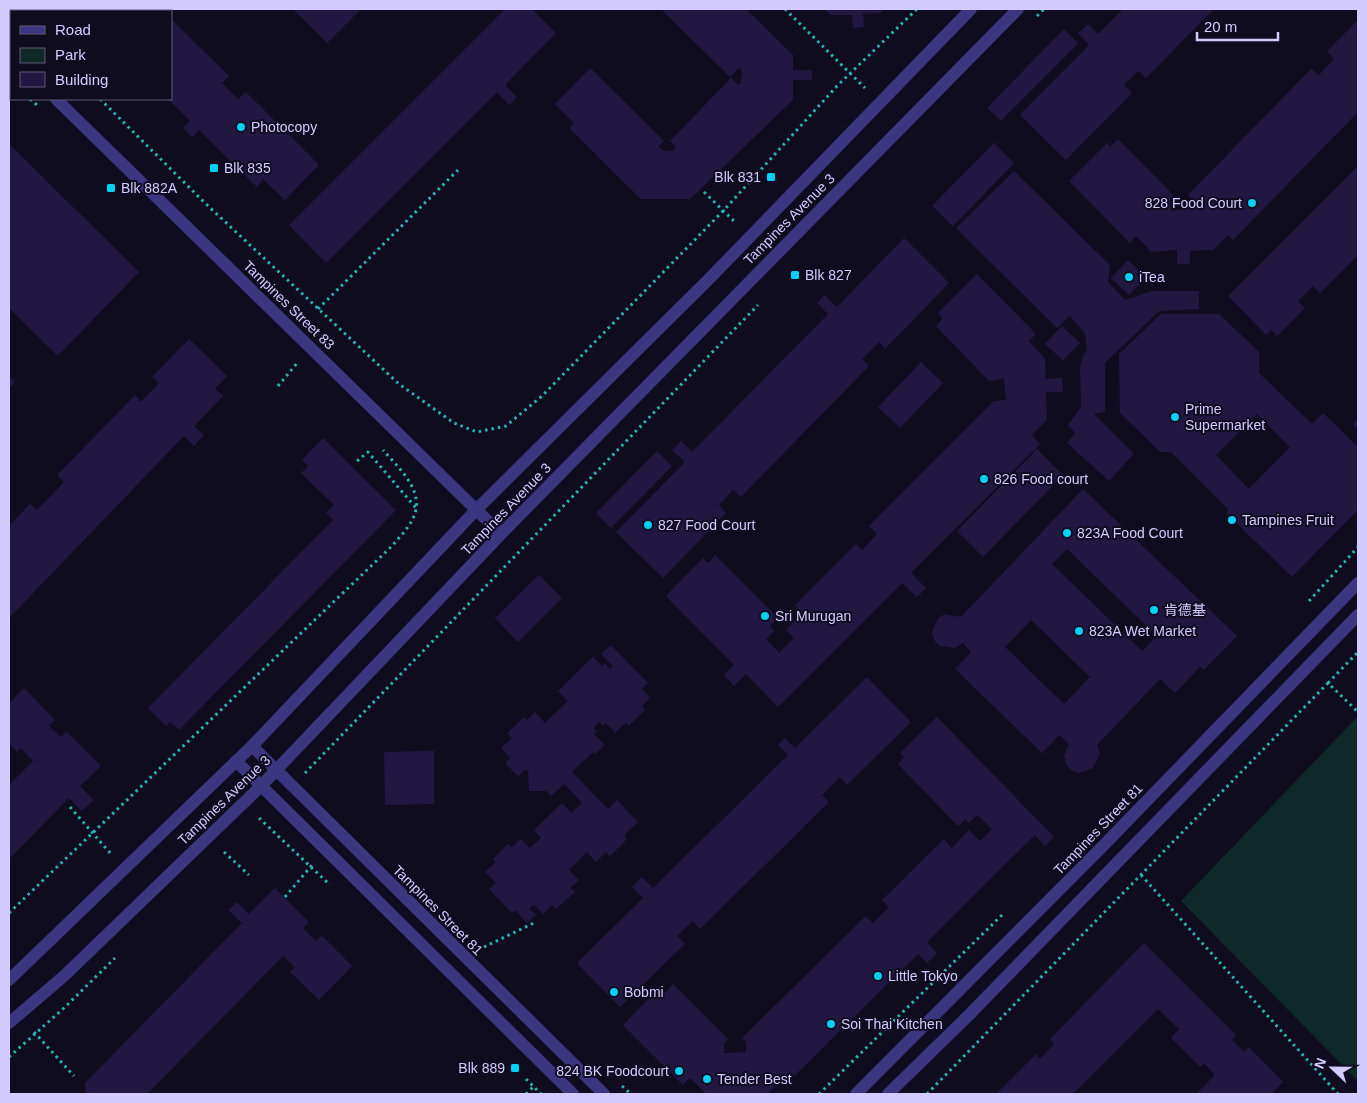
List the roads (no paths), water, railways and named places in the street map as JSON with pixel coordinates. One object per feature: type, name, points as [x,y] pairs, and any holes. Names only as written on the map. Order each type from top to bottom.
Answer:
[{"type":"street","name":"Tampines Avenue 3","points":[[9,980],[252,746],[476,510],[709,279],[971,9]]},
{"type":"street","name":"Tampines Avenue 3","points":[[9,1023],[64,976],[261,786],[501,534],[1018,9]]},
{"type":"street","name":"Tampines Street 83","points":[[57,100],[501,534]]},
{"type":"street","name":"Tampines Street 81","points":[[856,1094],[1101,848],[1358,583]]},
{"type":"street","points":[[888,1094],[969,1015],[1358,615]]},
{"type":"street","name":"Tampines Street 81","points":[[252,746],[604,1094]]},
{"type":"street","points":[[236,761],[573,1094]]},
{"type":"place","name":"Photocopy","points":[[241,127]]},
{"type":"place","name":"Blk 835","points":[[214,168]]},
{"type":"place","name":"Blk 831","points":[[771,177]]},
{"type":"place","name":"Blk 882A","points":[[111,188]]},
{"type":"place","name":"828 Food Court","points":[[1252,203]]},
{"type":"place","name":"Blk 827","points":[[795,275]]},
{"type":"place","name":"iTea","points":[[1129,277]]},
{"type":"place","name":"Prime Supermarket","points":[[1175,417]]},
{"type":"place","name":"826 Food court","points":[[984,479]]},
{"type":"place","name":"Tampines Fruit","points":[[1232,520]]},
{"type":"place","name":"827 Food Court","points":[[648,525]]},
{"type":"place","name":"823A Food Court","points":[[1067,533]]},
{"type":"place","name":"肯德基","points":[[1154,610]]},
{"type":"place","name":"Sri Murugan","points":[[765,616]]},
{"type":"place","name":"823A Wet Market","points":[[1079,631]]},
{"type":"place","name":"Little Tokyo","points":[[878,976]]},
{"type":"place","name":"Bobmi","points":[[614,992]]},
{"type":"place","name":"Soi Thai Kitchen","points":[[831,1024]]},
{"type":"place","name":"Blk 889","points":[[515,1068]]},
{"type":"place","name":"824 BK Foodcourt","points":[[679,1071]]},
{"type":"place","name":"Tender Best","points":[[707,1079]]}]
